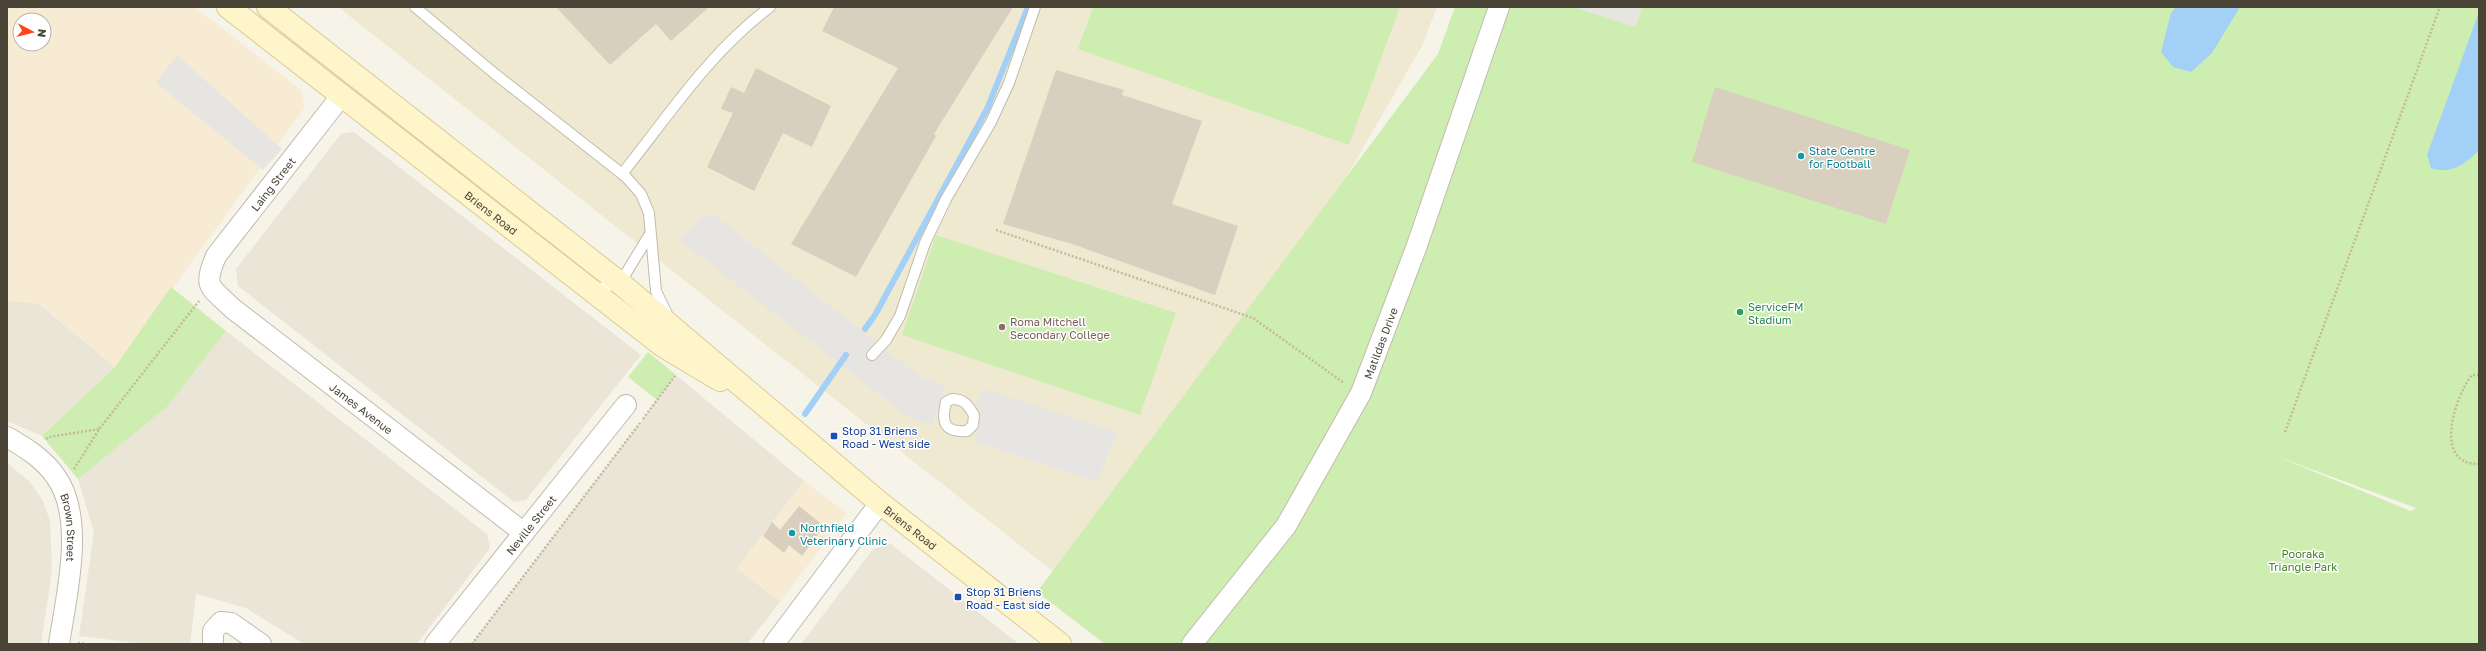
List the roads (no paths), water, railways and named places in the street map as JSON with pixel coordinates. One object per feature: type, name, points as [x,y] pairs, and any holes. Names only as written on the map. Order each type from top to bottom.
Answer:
[{"type":"main road","name":"Briens Road","points":[[228,7],[663,346],[764,406]]},
{"type":"main road","name":"Briens Road","points":[[268,7],[357,75],[620,283],[672,325],[764,406],[880,502],[1060,644]]},
{"type":"main road","points":[[342,95],[357,75]]},
{"type":"street","name":"Matildas Drive","points":[[1192,644],[1286,526],[1361,393],[1416,248],[1499,7]]},
{"type":"street","name":"Laing Street","points":[[209,281],[216,256],[342,95]]},
{"type":"street","name":"James Avenue","points":[[209,281],[232,308],[524,533]]},
{"type":"street","name":"Neville Street","points":[[435,644],[626,405]]},
{"type":"street","name":"Brown Street","points":[[7,437],[31,452],[49,468],[57,478],[62,489],[73,531],[71,569],[59,644]]},
{"type":"street","points":[[774,644],[880,502]]},
{"type":"street","points":[[213,644],[213,631],[221,622],[231,623],[261,644]]},
{"type":"lane","points":[[415,7],[495,74],[622,174],[641,194],[649,214],[656,291],[672,325]]},
{"type":"lane","points":[[622,174],[699,74],[731,40],[770,7]]},
{"type":"lane","points":[[872,355],[886,340],[900,316],[925,243],[946,199],[991,122],[1009,83],[1035,7]]},
{"type":"lane","points":[[591,291],[620,283],[650,234]]},
{"type":"water","points":[[2176,7],[2240,7],[2212,53],[2191,72],[2173,67],[2161,52],[2171,13]]},
{"type":"water","points":[[2479,12],[2479,150],[2469,160],[2457,167],[2438,170],[2431,168],[2427,155]]},
{"type":"waterway","points":[[865,329],[875,315],[987,109],[1028,7]]},
{"type":"waterway","points":[[805,414],[846,355]]},
{"type":"place","name":"State Centre for Football","points":[[1801,156]]},
{"type":"place","name":"ServiceFM Stadium","points":[[1740,312]]},
{"type":"place","name":"Roma Mitchell Secondary College","points":[[1002,327]]},
{"type":"place","name":"Stop 31 Briens Road - West side","points":[[834,436]]},
{"type":"place","name":"Northfield Veterinary Clinic","points":[[792,533]]},
{"type":"place","name":"Stop 31 Briens Road - East side","points":[[958,597]]},
{"type":"park label","name":"Pooraka Triangle Park","points":[[2303,559]]}]
